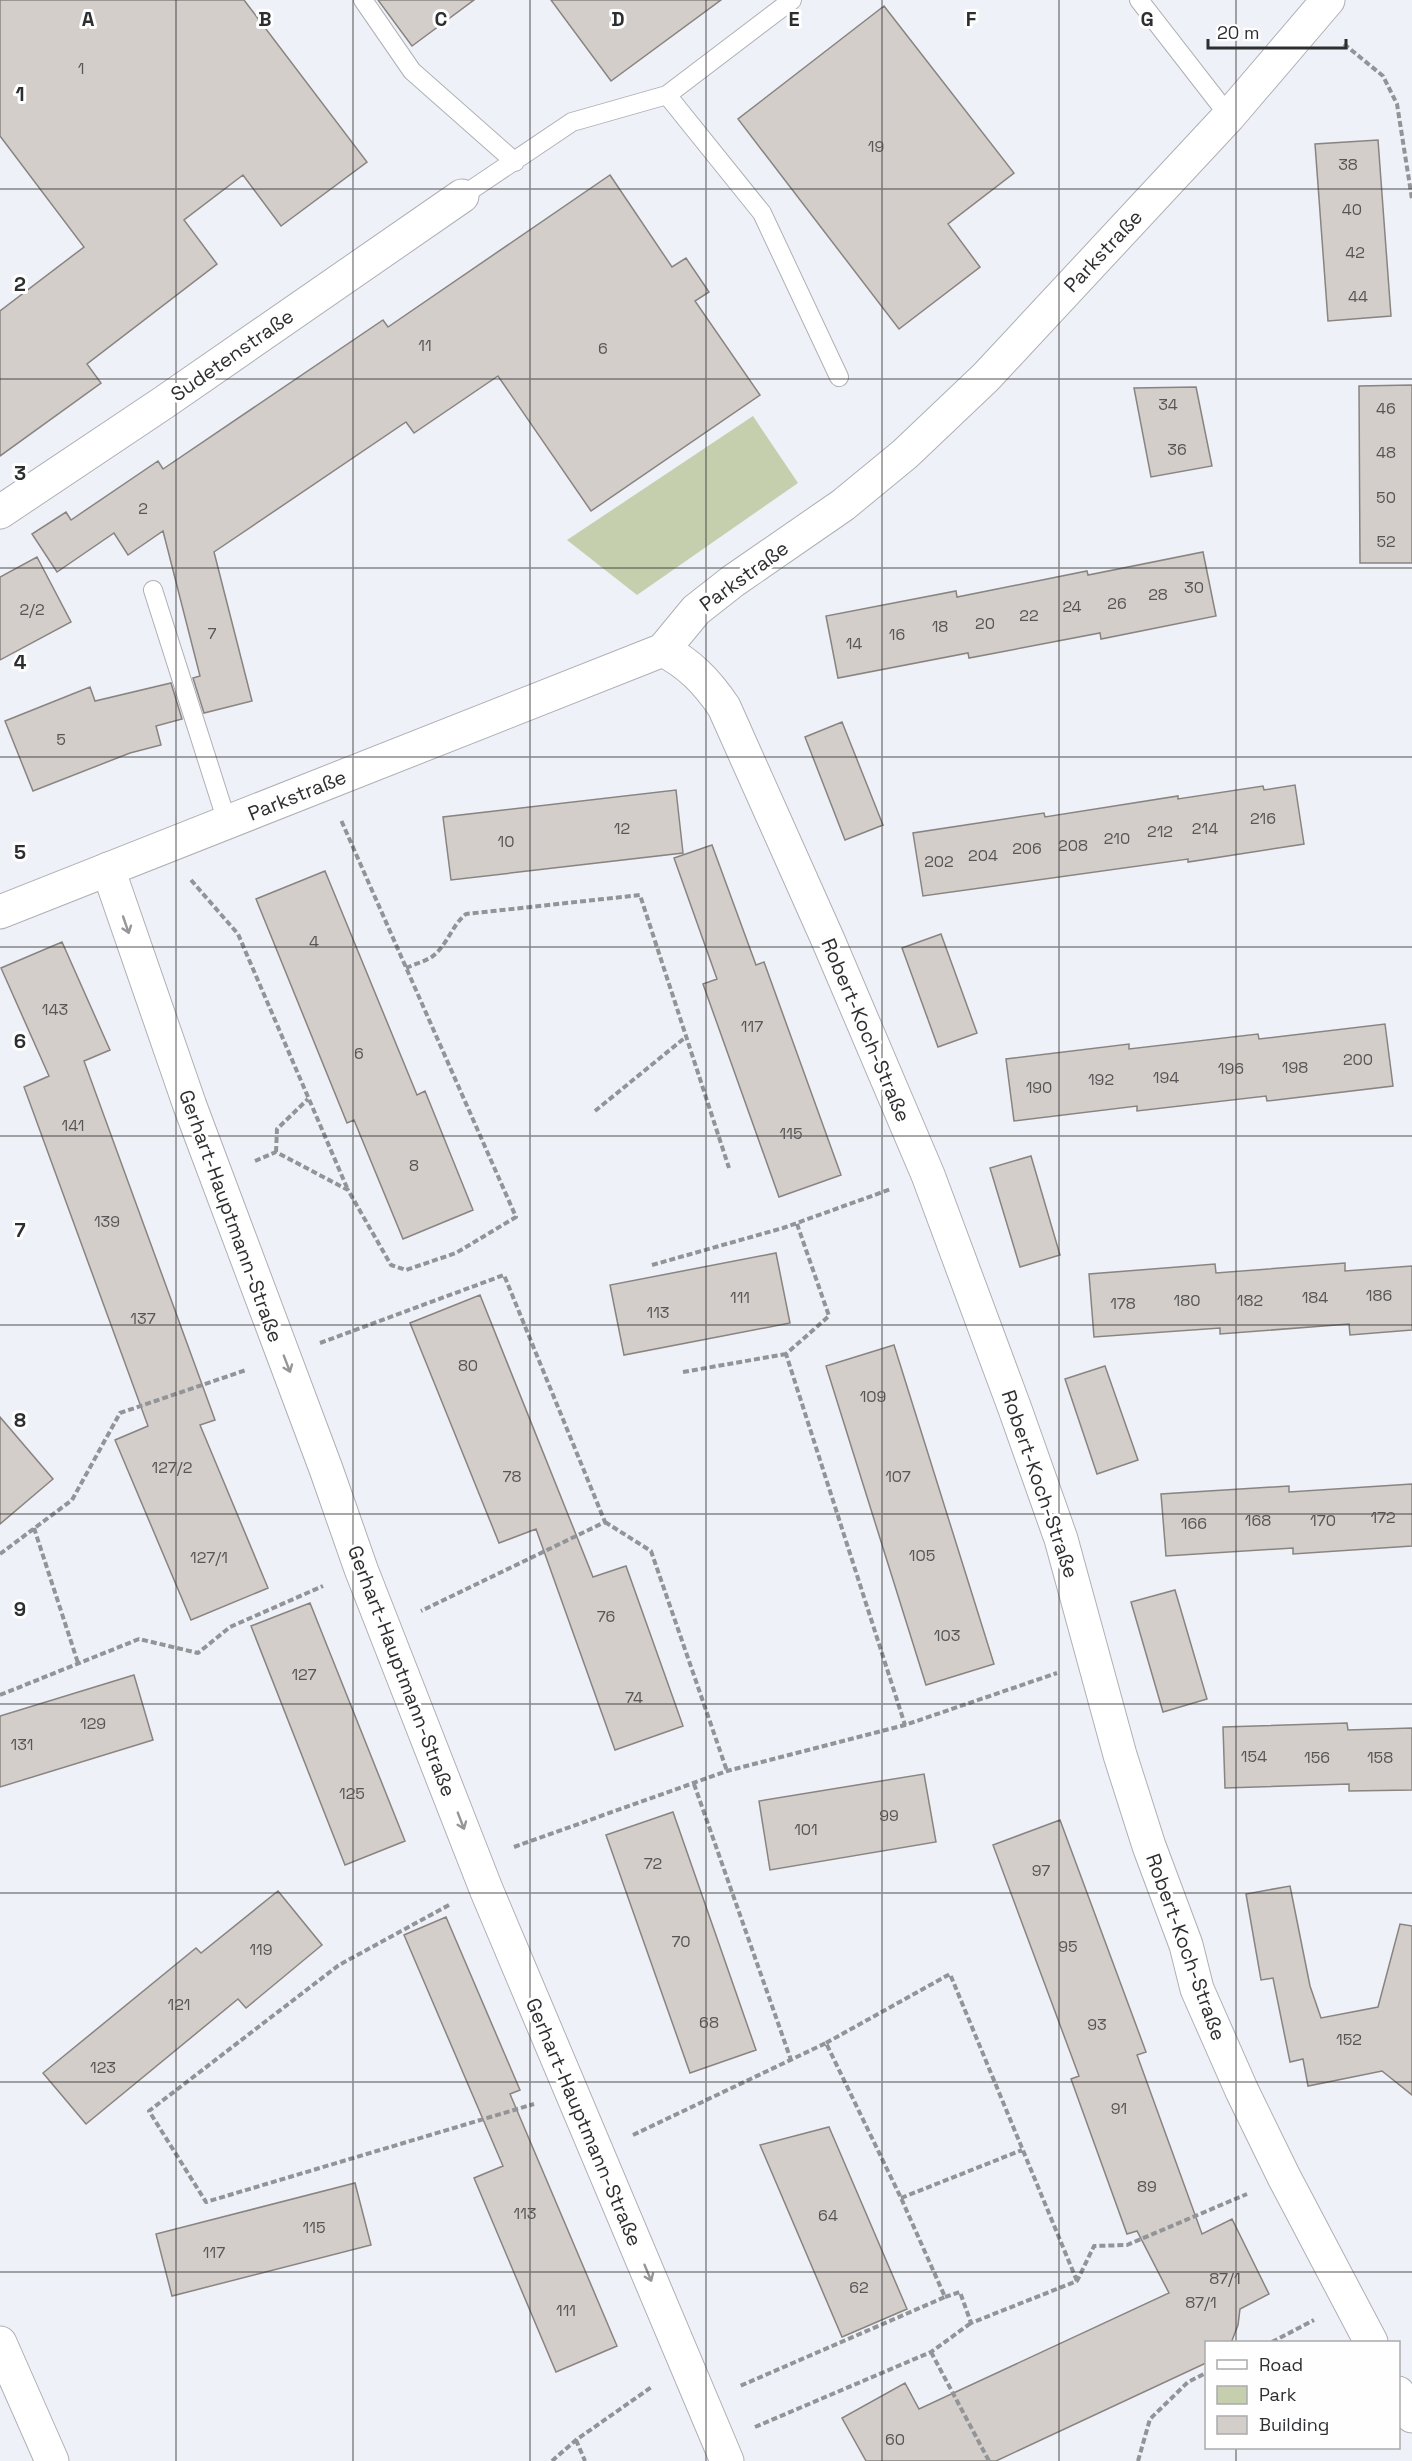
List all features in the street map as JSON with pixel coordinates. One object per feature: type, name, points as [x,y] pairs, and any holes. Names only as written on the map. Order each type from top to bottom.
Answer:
[{"type":"street","name":"Parkstraße","points":[[0,912],[663,650],[696,610],[843,505],[905,454],[986,377],[1229,116],[1321,9]]},
{"type":"street","name":"Sudetenstraße","points":[[0,512],[163,403],[462,196]]},
{"type":"street","name":"Robert-Koch-Straße","points":[[663,650],[694,669],[711,687],[724,707],[828,940],[928,1175],[1061,1539],[1120,1755],[1149,1845],[1186,1946],[1197,1989],[1242,2091],[1284,2177],[1370,2341]]},
{"type":"street","name":"Gerhart-Hauptmann-Straße","points":[[108,869],[217,1176],[361,1569],[481,1875],[723,2452]]},
{"type":"street","points":[[0,2343],[52,2461]]},
{"type":"street","points":[[1400,2396],[1412,2416]]},
{"type":"lane","points":[[363,0],[412,71],[515,162]]},
{"type":"lane","points":[[462,196],[572,122],[667,95],[792,0]]},
{"type":"lane","points":[[1139,0],[1229,116]]},
{"type":"lane","points":[[667,95],[762,213],[839,377]]},
{"type":"lane","points":[[153,590],[227,822]]},
{"type":"path","points":[[1321,9],[1383,75],[1397,104],[1412,199]]},
{"type":"path","points":[[162,848],[238,934],[348,1190],[392,1265],[406,1270],[456,1253],[516,1217],[325,784]]},
{"type":"path","points":[[406,968],[433,956],[445,942],[457,921],[466,914],[640,895],[729,1168]]},
{"type":"path","points":[[595,1111],[687,1036]]},
{"type":"path","points":[[276,1152],[277,1129],[308,1099]]},
{"type":"path","points":[[217,1176],[276,1152],[348,1190]]},
{"type":"path","points":[[652,1265],[796,1224],[928,1175]]},
{"type":"path","points":[[682,1372],[786,1354],[829,1316],[796,1224]]},
{"type":"path","points":[[0,1554],[72,1500],[120,1413],[284,1357],[504,1275],[606,1522],[651,1551],[727,1771]]},
{"type":"path","points":[[786,1354],[905,1725]]},
{"type":"path","points":[[385,1628],[606,1522]]},
{"type":"path","points":[[34,1528],[78,1663]]},
{"type":"path","points":[[0,1695],[138,1638],[198,1653],[230,1627],[361,1569]]},
{"type":"path","points":[[572,2092],[206,2202],[149,2111],[339,1965],[443,1908],[481,1875],[727,1771],[905,1725],[1095,1660]]},
{"type":"path","points":[[694,1784],[791,2060]]},
{"type":"path","points":[[596,2150],[636,2134],[826,2043],[950,1974],[1077,2281]]},
{"type":"path","points":[[826,2043],[901,2198],[945,2297]]},
{"type":"path","points":[[901,2198],[1022,2150]]},
{"type":"path","points":[[723,2452],[931,2352],[971,2323],[1077,2281],[1094,2246],[1127,2245],[1216,2209],[1284,2177]]},
{"type":"path","points":[[701,2402],[960,2292],[971,2323]]},
{"type":"path","points":[[1276,2341],[1349,2302]]},
{"type":"path","points":[[931,2352],[989,2461]]},
{"type":"path","points":[[552,2461],[576,2440],[685,2364]]},
{"type":"path","points":[[1138,2461],[1150,2419],[1188,2382],[1205,2374]]},
{"type":"path","points":[[576,2440],[585,2461]]},
{"type":"green space","points":[[753,416],[798,483],[637,595],[567,540]]},
{"type":"building","points":[[0,0],[244,0],[367,162],[281,226],[243,175],[184,220],[217,264],[87,364],[101,383],[0,456],[0,311],[84,247],[0,136]]},
{"type":"building","points":[[378,0],[474,0],[412,46]]},
{"type":"building","points":[[551,0],[721,0],[611,81]]},
{"type":"building","points":[[884,6],[1014,173],[948,224],[980,267],[899,329],[738,119]]},
{"type":"building","points":[[1378,140],[1391,316],[1328,321],[1315,144]]},
{"type":"building","points":[[610,175],[672,267],[686,258],[709,292],[695,301],[760,395],[591,511],[498,376],[414,433],[406,422],[214,552],[252,701],[204,713],[193,678],[200,676],[163,531],[128,555],[114,533],[57,572],[32,534],[66,512],[71,520],[158,461],[163,469],[383,320],[388,327]]},
{"type":"building","points":[[1412,385],[1412,563],[1360,563],[1359,386]]},
{"type":"building","points":[[1196,387],[1212,466],[1151,477],[1134,388]]},
{"type":"building","points":[[1203,552],[1216,616],[1101,639],[1100,633],[969,658],[968,653],[838,678],[826,616],[956,591],[957,597],[1087,571],[1088,575]]},
{"type":"building","points":[[37,557],[71,622],[0,660],[0,577]]},
{"type":"building","points":[[171,683],[182,719],[156,726],[161,745],[130,753],[33,791],[5,721],[90,687],[95,701]]},
{"type":"building","points":[[842,722],[883,825],[845,840],[805,737]]},
{"type":"building","points":[[1295,785],[1304,844],[1188,862],[1188,859],[923,896],[913,833],[1044,813],[1045,817],[1178,796],[1178,799],[1263,786],[1264,790]]},
{"type":"building","points":[[676,790],[683,853],[451,880],[443,817]]},
{"type":"building","points":[[712,845],[756,965],[764,962],[841,1175],[779,1197],[703,984],[717,979],[674,858]]},
{"type":"building","points":[[325,871],[417,1095],[425,1091],[473,1210],[403,1239],[354,1120],[347,1123],[256,899]]},
{"type":"building","points":[[941,934],[977,1033],[938,1047],[902,948]]},
{"type":"building","points":[[62,942],[110,1050],[84,1061],[215,1420],[200,1425],[268,1588],[191,1620],[115,1440],[148,1426],[24,1087],[49,1076],[1,968]]},
{"type":"building","points":[[1385,1024],[1393,1086],[1267,1101],[1266,1096],[1137,1111],[1137,1106],[1014,1121],[1006,1059],[1129,1044],[1129,1049],[1258,1034],[1259,1039]]},
{"type":"building","points":[[1031,1156],[1060,1255],[1020,1267],[990,1168]]},
{"type":"building","points":[[776,1253],[790,1323],[624,1355],[610,1285]]},
{"type":"building","points":[[1345,1263],[1345,1271],[1412,1266],[1412,1330],[1350,1335],[1349,1324],[1220,1334],[1220,1328],[1094,1337],[1089,1274],[1215,1264],[1216,1273]]},
{"type":"building","points":[[480,1295],[593,1577],[626,1566],[683,1726],[615,1750],[536,1529],[499,1543],[410,1323]]},
{"type":"building","points":[[894,1345],[994,1664],[926,1685],[826,1366]]},
{"type":"building","points":[[1105,1366],[1138,1460],[1097,1474],[1065,1379]]},
{"type":"building","points":[[0,1417],[53,1479],[0,1524]]},
{"type":"building","points":[[1412,1484],[1412,1546],[1293,1554],[1293,1548],[1166,1556],[1161,1494],[1289,1486],[1289,1492]]},
{"type":"building","points":[[1175,1590],[1207,1699],[1163,1712],[1131,1602]]},
{"type":"building","points":[[310,1603],[405,1841],[345,1865],[251,1626]]},
{"type":"building","points":[[134,1675],[153,1740],[0,1787],[0,1716]]},
{"type":"building","points":[[1347,1723],[1348,1730],[1412,1728],[1412,1790],[1349,1791],[1349,1784],[1225,1788],[1223,1727]]},
{"type":"building","points":[[924,1774],[936,1842],[770,1870],[759,1801]]},
{"type":"building","points":[[673,1812],[756,2050],[690,2073],[606,1835]]},
{"type":"building","points":[[1060,1820],[1146,2052],[1137,2055],[1202,2234],[1232,2219],[1269,2294],[1240,2309],[1238,2325],[1232,2341],[1205,2341],[1205,2363],[996,2461],[866,2461],[842,2418],[905,2383],[919,2409],[1169,2293],[1137,2231],[1127,2234],[1071,2079],[1079,2076],[993,1845]]},
{"type":"building","points":[[1290,1886],[1310,1986],[1321,2018],[1378,2007],[1400,1924],[1412,1926],[1412,2095],[1382,2071],[1308,2086],[1303,2059],[1290,2062],[1273,1978],[1261,1980],[1246,1894]]},
{"type":"building","points":[[278,1891],[322,1945],[246,2008],[238,1999],[86,2124],[43,2073],[196,1948],[201,1953]]},
{"type":"building","points":[[446,1917],[520,2090],[510,2094],[617,2346],[556,2372],[474,2178],[503,2166],[404,1935]]},
{"type":"building","points":[[829,2127],[907,2309],[842,2337],[760,2145]]},
{"type":"building","points":[[355,2183],[371,2245],[172,2296],[156,2234]]}]
